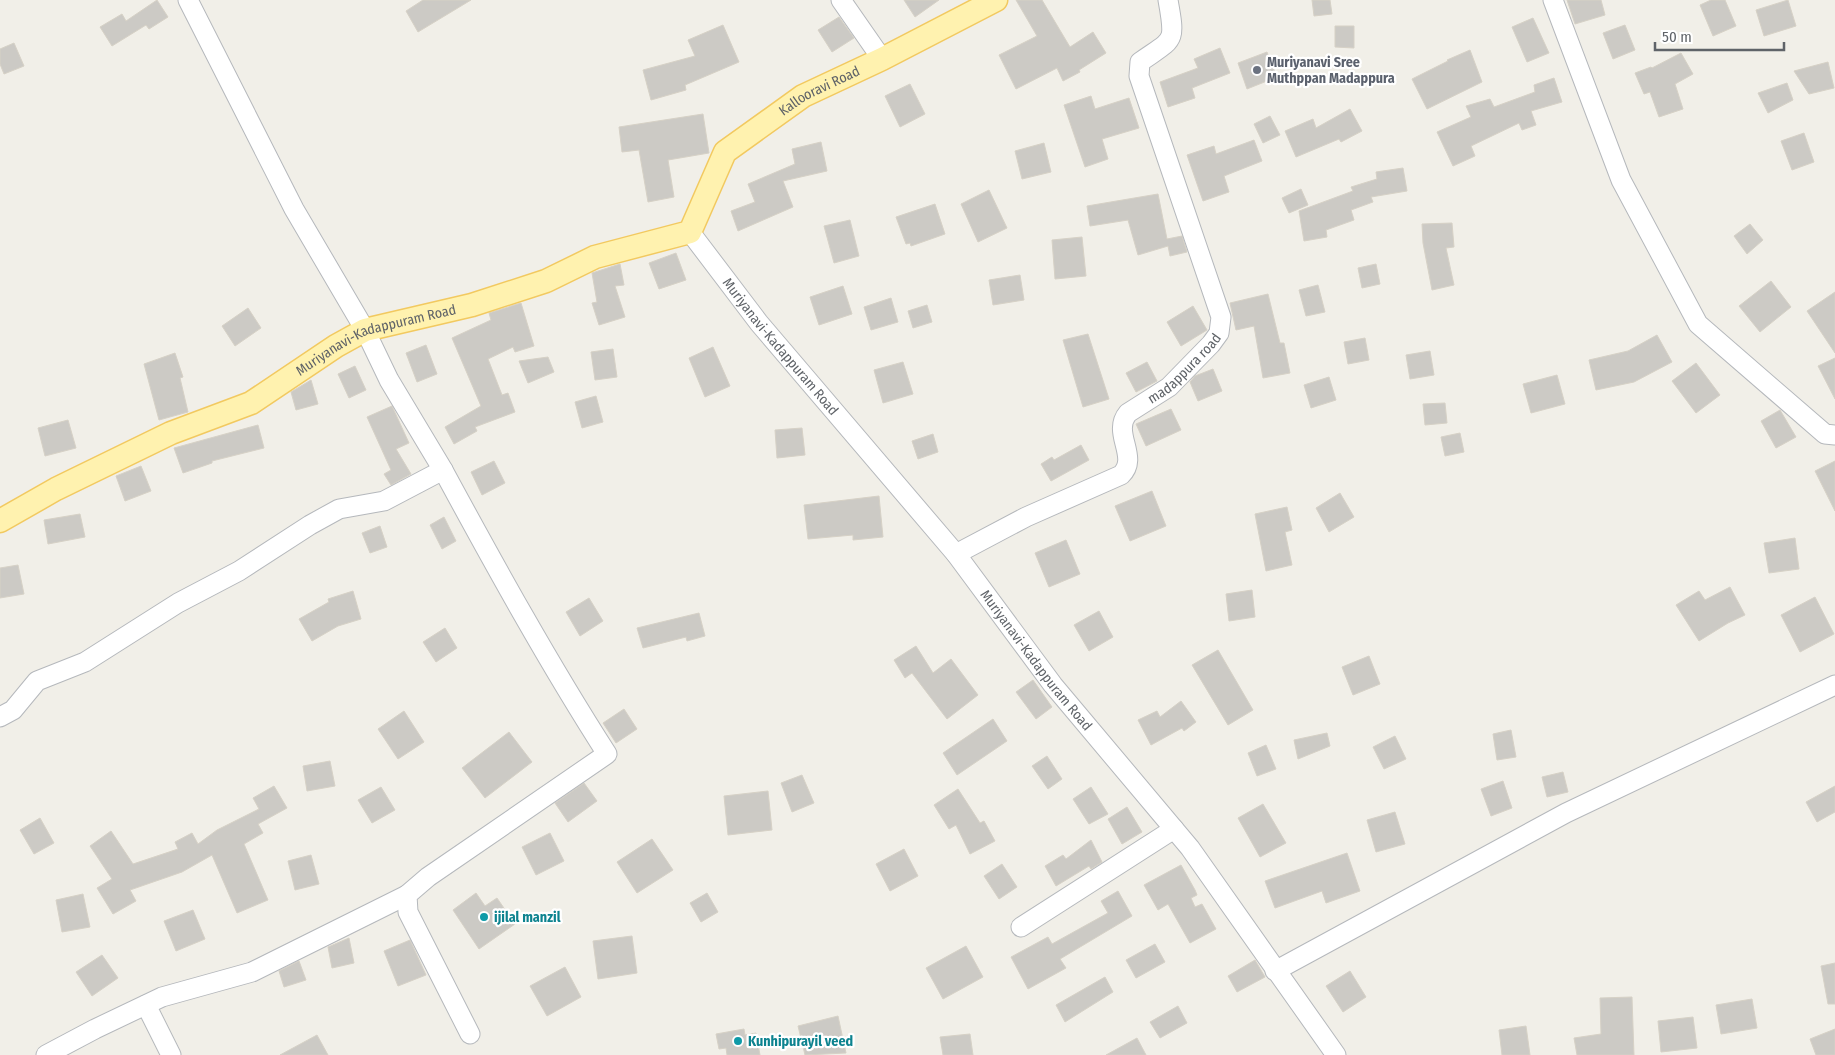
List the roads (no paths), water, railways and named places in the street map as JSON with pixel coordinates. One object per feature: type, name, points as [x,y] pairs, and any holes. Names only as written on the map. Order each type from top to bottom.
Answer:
[{"type":"main road","name":"Kallooravi Road","points":[[690,232],[725,152],[803,96],[882,60],[996,0]]},
{"type":"main road","name":"Muriyanavi-Kadappuram Road","points":[[0,521],[56,489],[171,432],[251,403],[336,346],[365,330],[472,305],[546,281],[594,257],[690,232]]},
{"type":"street","points":[[46,1055],[162,997],[252,972],[407,895],[441,868],[607,754],[534,635],[443,470],[389,380],[365,330],[294,209],[188,0]]},
{"type":"street","points":[[841,0],[882,60]]},
{"type":"street","name":"madappura road","points":[[956,554],[1026,517],[1120,475],[1127,469],[1129,463],[1123,438],[1124,418],[1128,413],[1169,387],[1219,334],[1221,317],[1139,76],[1140,62],[1168,44],[1173,29],[1168,0]]},
{"type":"street","points":[[1553,0],[1621,180],[1698,324],[1824,434],[1835,435]]},
{"type":"street","name":"Muriyanavi-Kadappuram Road","points":[[690,232],[759,323],[956,554],[1053,685],[1190,848],[1336,1055]]},
{"type":"street","points":[[0,717],[14,710],[38,681],[85,662],[178,603],[239,572],[310,525],[339,509],[384,501],[443,470]]},
{"type":"street","points":[[1275,971],[1566,813],[1835,685]]},
{"type":"street","points":[[1021,926],[1174,829]]},
{"type":"street","points":[[407,895],[408,912],[470,1034]]},
{"type":"street","points":[[146,1005],[170,1055]]},
{"type":"place","name":"Muriyanavi Sree Muthppan Madappura","points":[[1257,70]]},
{"type":"place","name":"ijilal manzil","points":[[484,917]]},
{"type":"place","name":"Kunhipurayil veed","points":[[738,1041]]}]
